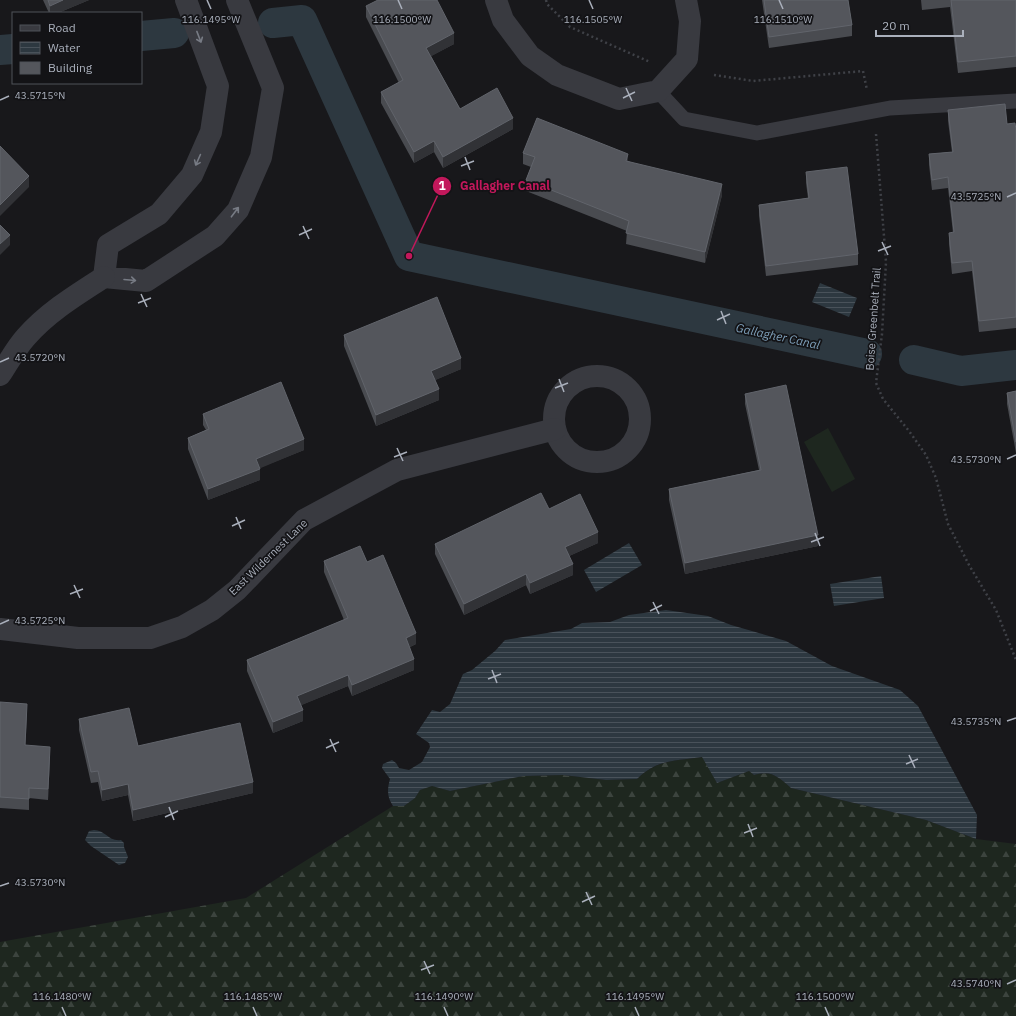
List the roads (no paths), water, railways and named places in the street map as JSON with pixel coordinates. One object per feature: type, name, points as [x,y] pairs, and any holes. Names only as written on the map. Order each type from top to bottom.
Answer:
[{"type":"street","points":[[104,277],[108,245],[160,214],[192,174],[211,132],[218,86],[186,0]]},
{"type":"street","points":[[0,375],[24,338],[49,314],[73,296],[104,277],[146,281],[215,236],[238,210],[261,157],[273,88],[237,0]]},
{"type":"street","points":[[496,0],[503,20],[530,56],[557,76],[619,99],[658,92],[687,59],[690,20],[686,0]]},
{"type":"street","name":"East Wildernest Lane","points":[[0,629],[78,638],[150,638],[182,627],[212,610],[237,590],[304,520],[397,470],[555,429]]},
{"type":"lane","points":[[658,92],[684,119],[756,133],[890,108],[1016,101]]},
{"type":"water","points":[[820,283],[857,298],[849,317],[812,302]]},
{"type":"water","points":[[629,543],[642,565],[596,592],[584,570]]},
{"type":"water","points":[[881,576],[884,598],[834,606],[830,584]]},
{"type":"water","points":[[666,610],[708,616],[731,625],[786,641],[832,666],[900,690],[918,706],[977,815],[976,839],[926,820],[791,788],[778,778],[766,773],[754,775],[749,771],[717,783],[702,757],[675,760],[660,764],[644,772],[637,779],[606,780],[563,775],[523,776],[450,791],[432,786],[420,790],[415,798],[404,806],[393,806],[388,793],[390,779],[382,768],[383,764],[392,760],[399,768],[409,770],[422,762],[430,747],[429,743],[416,734],[432,710],[440,712],[450,704],[463,674],[472,670],[495,651],[505,640],[571,629],[582,623],[610,622],[629,615]]},
{"type":"water","points":[[94,830],[101,832],[110,838],[121,840],[124,843],[128,857],[125,863],[119,865],[91,846],[85,840],[89,831]]},
{"type":"waterway","name":"Gallagher Canal","points":[[273,23],[302,20],[409,256],[867,354]]},
{"type":"waterway","name":"Gallagher Canal","points":[[142,36],[174,33]]},
{"type":"waterway","name":"Gallagher Canal","points":[[0,50],[12,49]]},
{"type":"waterway","name":"Gallagher Canal","points":[[914,360],[961,371],[1016,365]]},
{"type":"place","name":"Gallagher Canal","points":[[409,256]]}]
